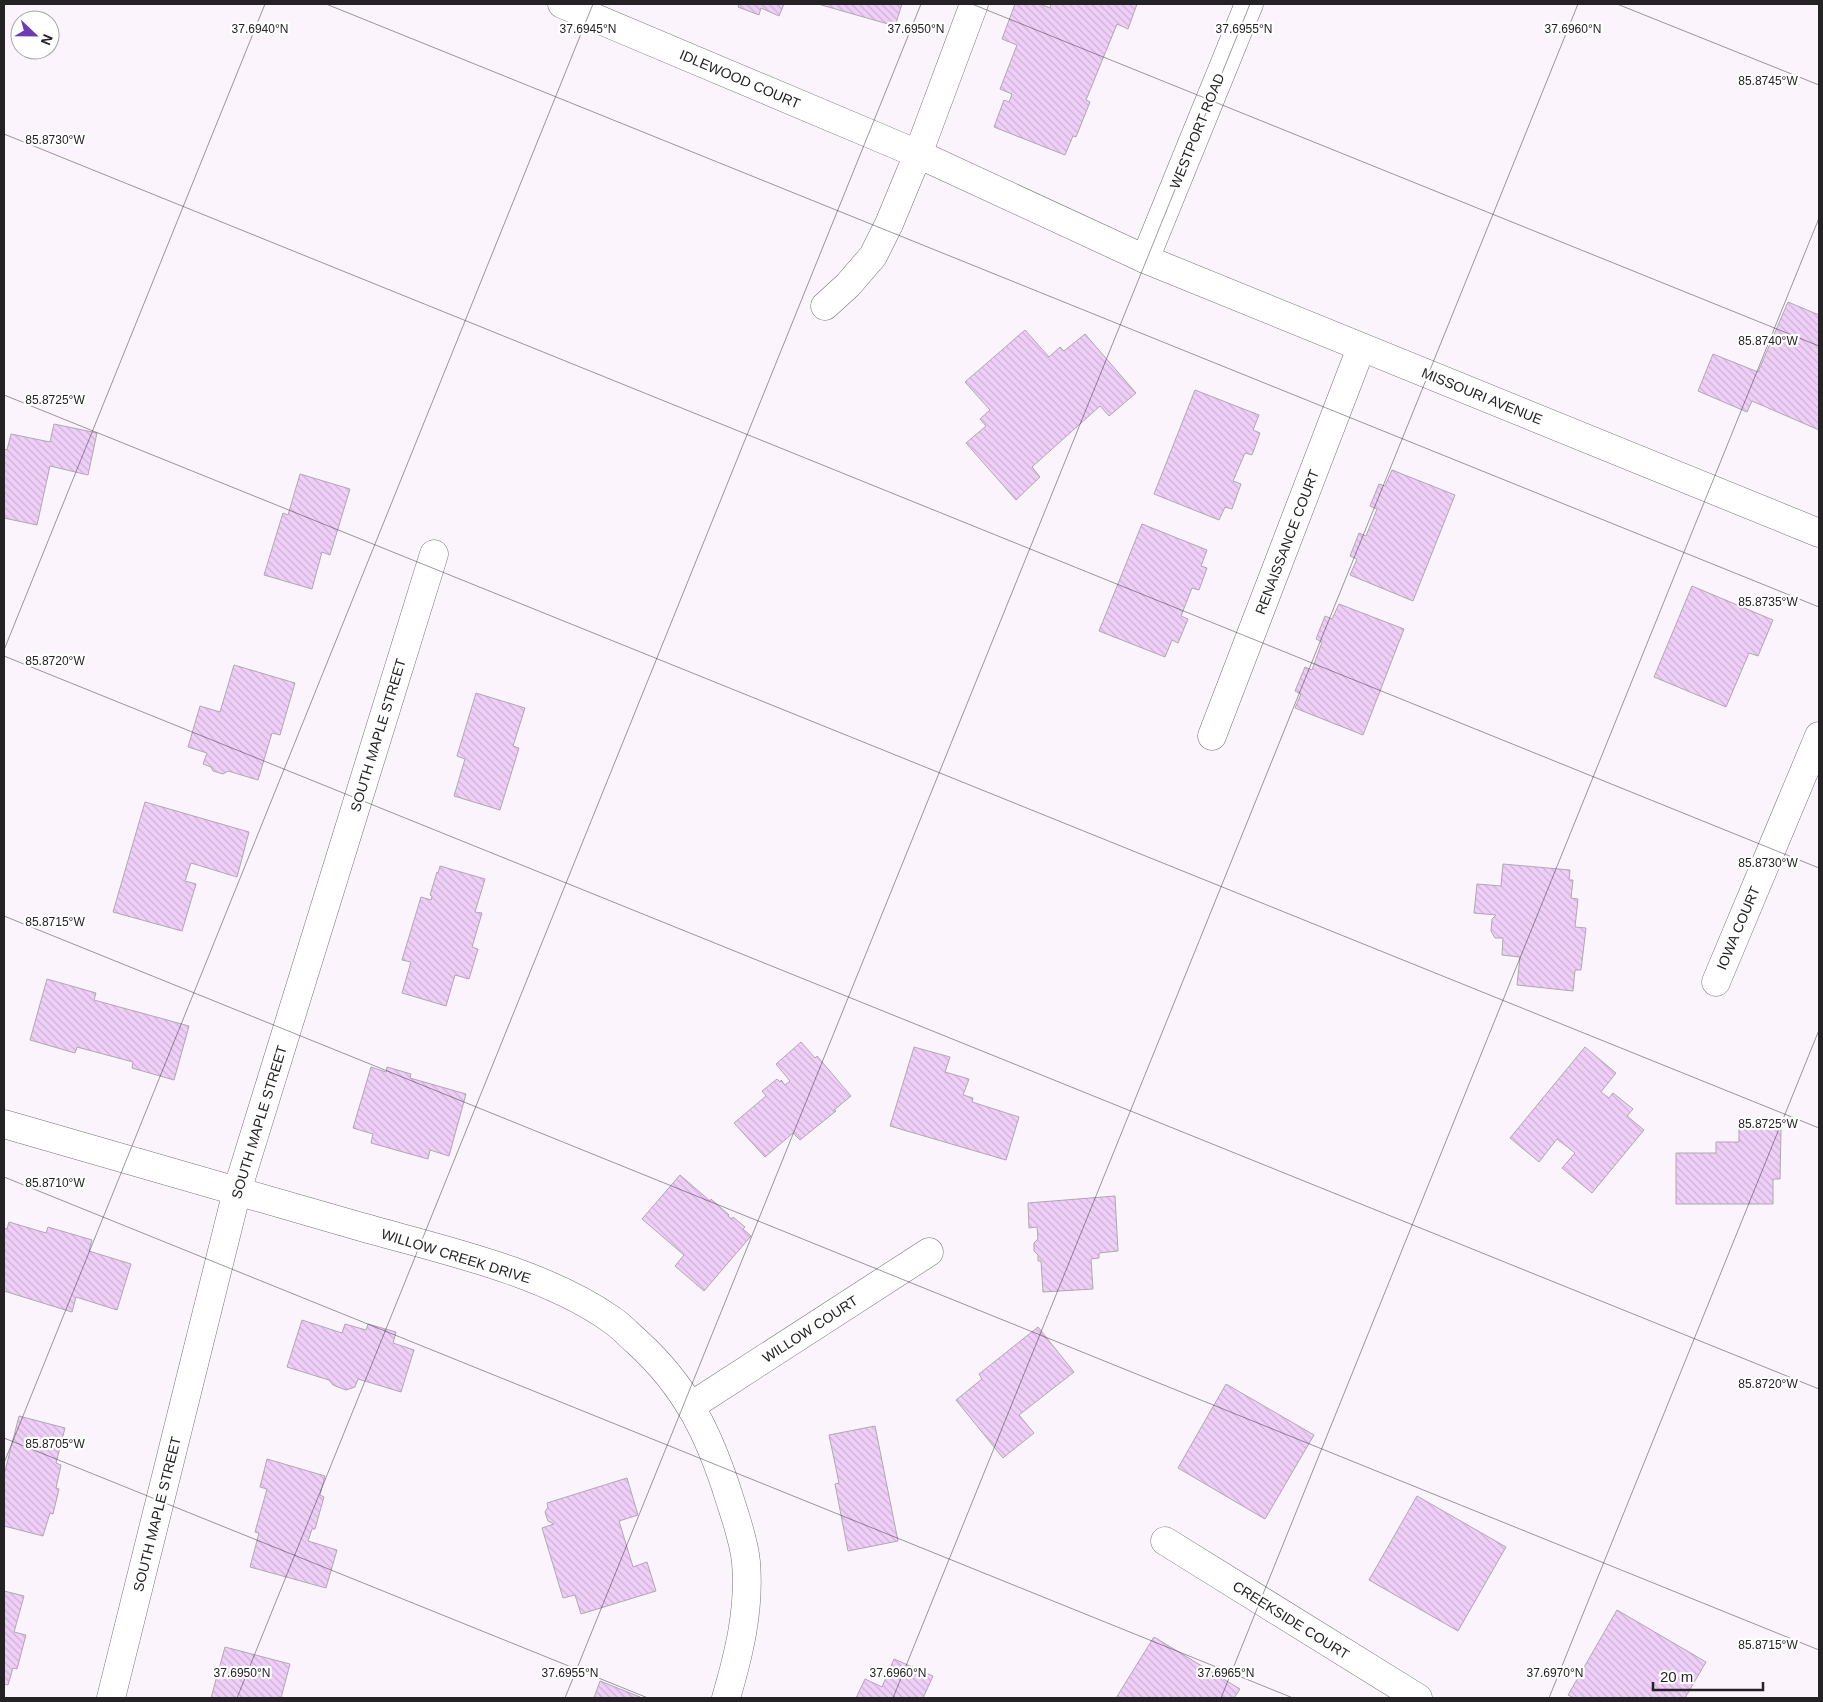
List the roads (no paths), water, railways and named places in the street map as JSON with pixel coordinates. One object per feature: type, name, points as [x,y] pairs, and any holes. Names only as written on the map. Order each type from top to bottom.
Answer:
[{"type":"street","name":"IDLEWOOD COURT","points":[[562,4],[918,154],[1145,259]]},
{"type":"street","points":[[825,306],[848,285],[873,256],[890,224],[974,4]]},
{"type":"street","name":"WESTPORT ROAD","points":[[1145,259],[1249,4]]},
{"type":"street","name":"MISSOURI AVENUE","points":[[1145,259],[1819,533]]},
{"type":"street","name":"RENAISSANCE COURT","points":[[1212,736],[1361,348]]},
{"type":"street","name":"SOUTH MAPLE STREET","points":[[111,1698],[237,1191],[434,554]]},
{"type":"street","name":"IOWA COURT","points":[[1716,982],[1819,736]]},
{"type":"street","name":"WILLOW CREEK DRIVE","points":[[4,1124],[486,1262],[575,1298],[614,1321],[648,1352],[679,1387],[691,1406],[721,1471],[735,1514],[746,1560],[746,1607],[740,1653],[726,1698]]},
{"type":"street","name":"WILLOW COURT","points":[[691,1406],[928,1252]]},
{"type":"street","name":"CREEKSIDE COURT","points":[[1164,1541],[1418,1698]]}]
